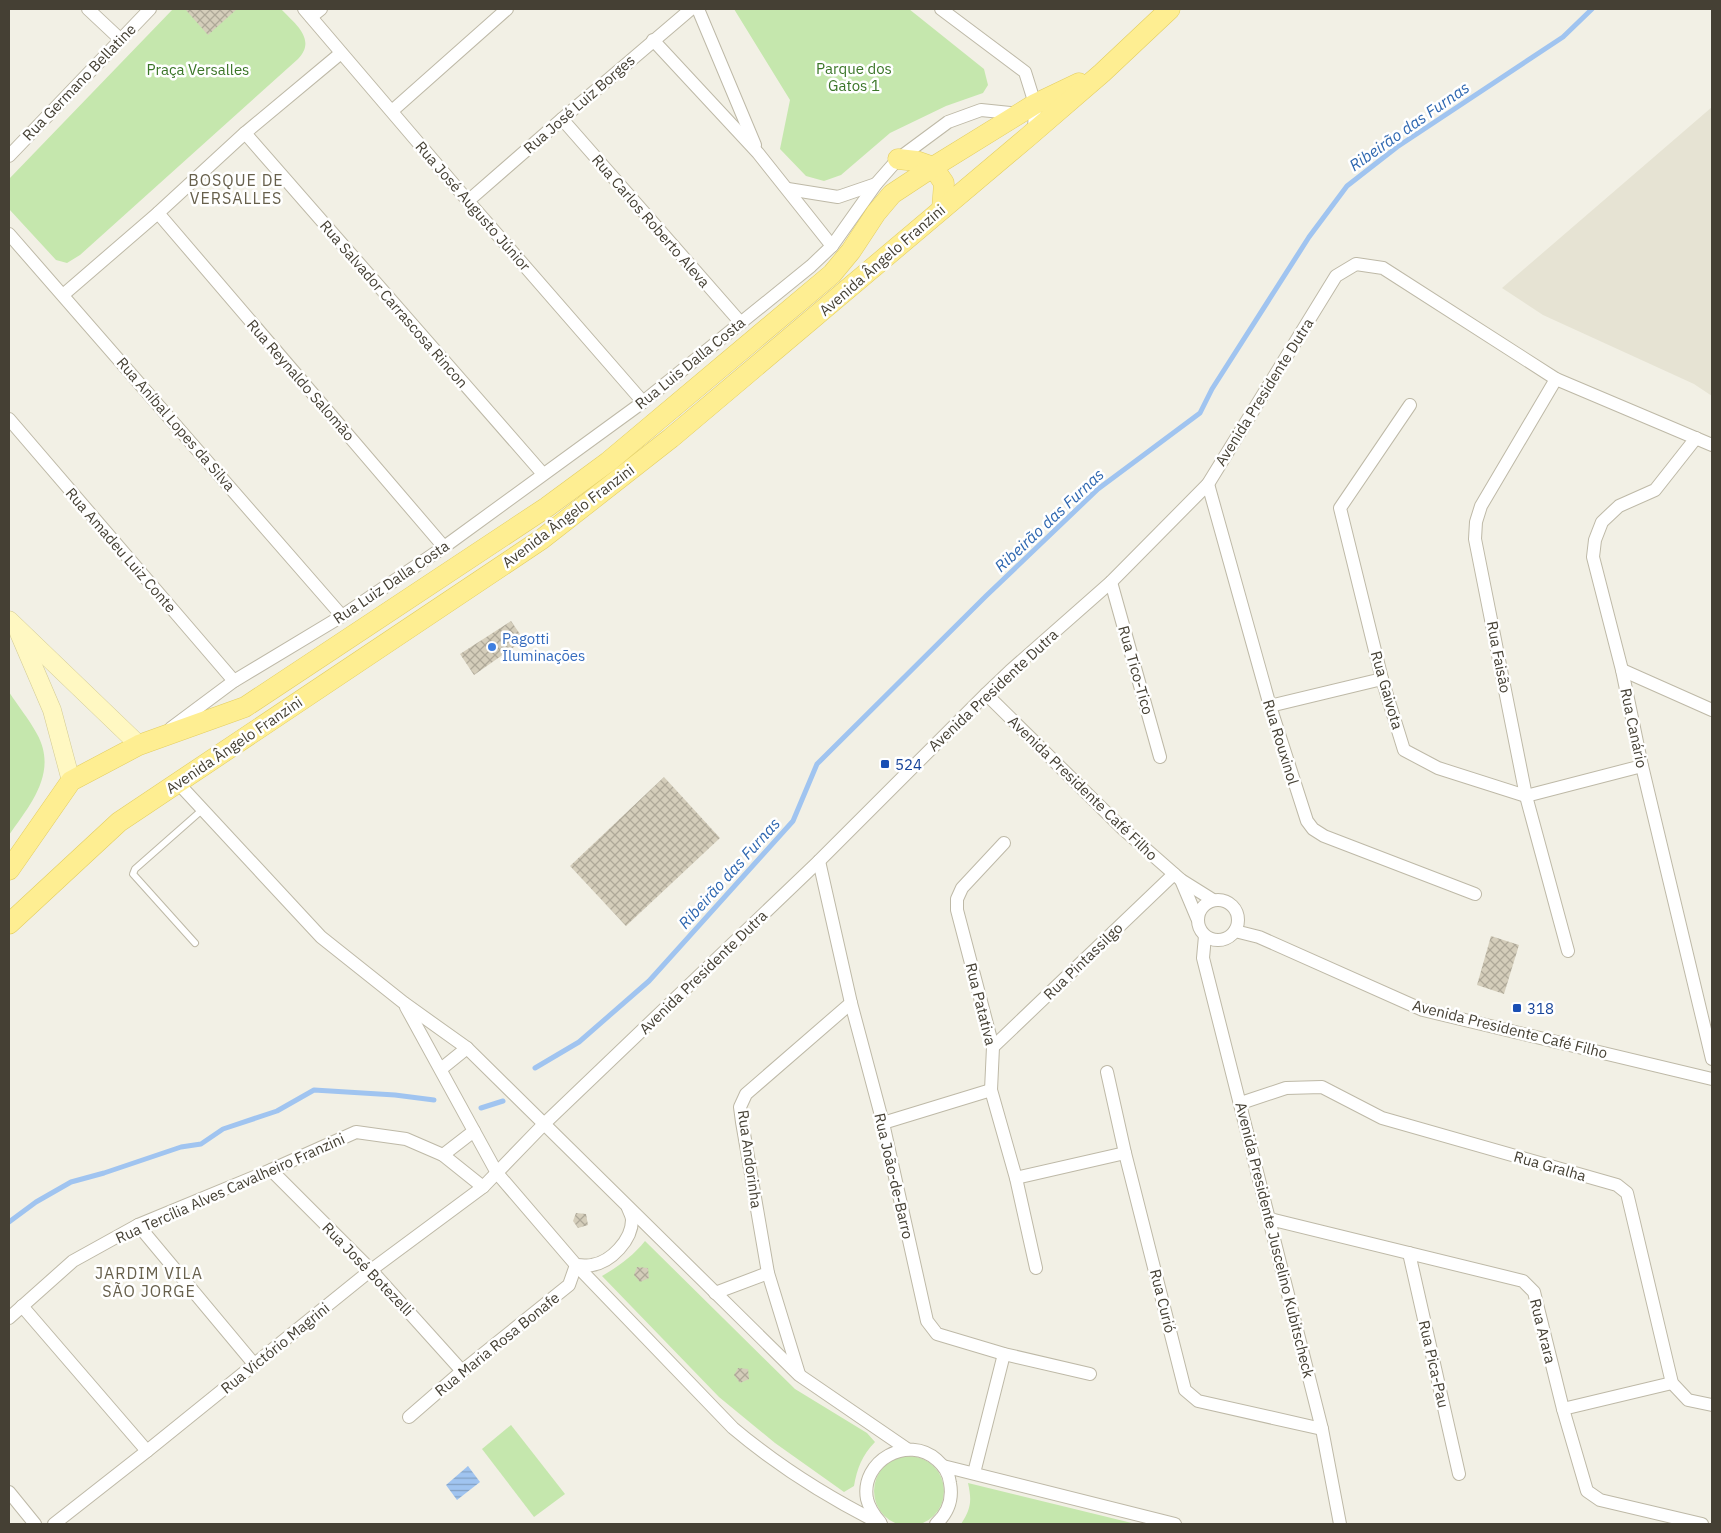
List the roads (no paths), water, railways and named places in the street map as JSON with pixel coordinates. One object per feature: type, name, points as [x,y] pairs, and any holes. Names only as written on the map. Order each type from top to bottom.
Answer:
[{"type":"main road","name":"Avenida Ângelo Franzini","points":[[9,924],[119,822],[542,539],[671,438],[1034,132],[1102,73],[1170,9]]},
{"type":"main road","name":"Avenida Ângelo Franzini","points":[[9,870],[71,780],[146,743],[245,707],[547,507],[608,462],[832,274],[851,251],[876,212],[892,194],[932,167],[1028,109],[1102,73]]},
{"type":"main road","points":[[898,159],[916,161],[932,167],[944,183],[942,209]]},
{"type":"street","points":[[88,9],[120,39]]},
{"type":"street","name":"Rua Germano Bellatine","points":[[9,156],[150,9]]},
{"type":"street","points":[[392,111],[507,9]]},
{"type":"street","name":"Rua José Luiz Borges","points":[[468,201],[691,9]]},
{"type":"street","points":[[698,9],[758,153]]},
{"type":"street","points":[[941,9],[1025,72],[1028,109],[1034,132]]},
{"type":"street","name":"Rua José Augusto Júnior","points":[[312,12],[341,53],[643,402]]},
{"type":"street","points":[[653,40],[758,153],[832,246]]},
{"type":"street","points":[[63,295],[158,213],[245,133],[341,53]]},
{"type":"street","name":"Rua Luis Dalla Costa","points":[[543,474],[643,402],[811,266],[832,246],[876,184],[898,159],[948,122],[981,110],[1028,109]]},
{"type":"street","name":"Rua Carlos Roberto Aleva","points":[[562,119],[741,323]]},
{"type":"street","name":"Rua Salvador Carrascosa Rincon","points":[[245,133],[543,474]]},
{"type":"street","points":[[788,189],[838,197],[876,184]]},
{"type":"street","name":"Rua Reynaldo Salomão","points":[[158,213],[444,547]]},
{"type":"street","name":"Rua Aníbal Lopes da Silva","points":[[9,234],[342,616]]},
{"type":"street","name":"Avenida Presidente Dutra","points":[[497,1173],[544,1124],[819,861],[986,694],[1111,582],[1208,484],[1336,276],[1356,264],[1383,268],[1556,379]]},
{"type":"street","points":[[1556,379],[1712,445]]},
{"type":"street","name":"Rua Faisão","points":[[1556,379],[1481,506],[1476,522],[1475,539],[1526,796],[1568,951]]},
{"type":"street","name":"Rua Gaivota","points":[[1410,405],[1340,508],[1382,679],[1404,750],[1438,768],[1526,796]]},
{"type":"street","name":"Rua Amadeu Luiz Conte","points":[[9,419],[234,681]]},
{"type":"street","name":"Rua Canário","points":[[1696,438],[1655,490],[1619,506],[1602,522],[1595,540],[1593,557],[1622,670],[1642,766],[1712,1059]]},
{"type":"street","name":"Rua Luiz Dalla Costa","points":[[146,743],[234,681],[342,616],[444,547],[543,474]]},
{"type":"street","name":"Rua Rouxinol","points":[[1208,484],[1270,706],[1306,821],[1313,829],[1324,836],[1474,894]]},
{"type":"street","name":"Rua Tico-Tico","points":[[1111,582],[1160,757]]},
{"type":"street","points":[[12,623],[146,743]]},
{"type":"street","points":[[12,623],[52,710],[71,780]]},
{"type":"street","points":[[1622,670],[1712,710]]},
{"type":"street","points":[[1270,706],[1382,679]]},
{"type":"street","name":"Avenida Presidente Café Filho","points":[[986,694],[1123,829],[1177,877],[1213,900]]},
{"type":"street","points":[[1526,796],[1642,766]]},
{"type":"street","points":[[178,783],[321,937],[404,1003],[467,1048],[799,1376],[907,1449]]},
{"type":"street","name":"Rua Patativa","points":[[1004,842],[962,888],[957,899],[957,910],[992,1047],[991,1090],[1016,1178],[1036,1268]]},
{"type":"street","name":"Rua João-de-Barro","points":[[819,861],[851,1003],[883,1123],[927,1321],[937,1334],[1004,1354],[1090,1374]]},
{"type":"street","name":"Avenida Presidente Café Filho","points":[[1177,877],[1197,918]]},
{"type":"street","name":"Rua Pintassilgo","points":[[992,1047],[1177,877]]},
{"type":"street","points":[[1203,958],[1230,935],[1238,925],[1238,918],[1232,906],[1227,902],[1213,900],[1202,906],[1197,918],[1198,924],[1205,936],[1215,940],[1230,935]]},
{"type":"street","name":"Avenida Presidente Café Filho","points":[[1232,906],[1260,937]]},
{"type":"street","name":"Avenida Presidente Café Filho","points":[[1230,935],[1260,937],[1423,1010],[1712,1079]]},
{"type":"street","name":"Avenida Presidente Juscelino Kubitscheck","points":[[1205,936],[1203,958],[1322,1429],[1340,1524]]},
{"type":"street","points":[[404,1003],[497,1173],[576,1265],[739,1434],[758,1449],[842,1505],[881,1524]]},
{"type":"street","name":"Rua Andorinha","points":[[799,1376],[768,1273],[740,1107],[746,1094],[851,1003]]},
{"type":"street","points":[[440,1069],[467,1048]]},
{"type":"street","name":"Rua Curió","points":[[1107,1072],[1125,1154],[1185,1390],[1198,1402],[1322,1429]]},
{"type":"street","name":"Rua Gralha","points":[[1241,1103],[1286,1088],[1322,1087],[1382,1118],[1617,1185],[1627,1193],[1672,1383]]},
{"type":"street","points":[[883,1123],[991,1090]]},
{"type":"street","points":[[443,1155],[474,1131]]},
{"type":"street","name":"Rua Tercília Alves Cavalheiro Franzini","points":[[9,1318],[73,1261],[138,1225],[271,1170],[356,1132],[406,1139],[443,1155],[483,1187]]},
{"type":"street","points":[[1016,1178],[1125,1154]]},
{"type":"street","name":"Rua José Botezelli","points":[[271,1170],[371,1270],[462,1371]]},
{"type":"street","name":"Rua Victório Magrini","points":[[54,1524],[371,1270],[483,1187],[497,1173]]},
{"type":"street","points":[[576,1265],[593,1266],[610,1258],[621,1248],[628,1235],[632,1220],[628,1207]]},
{"type":"street","name":"Rua Arara","points":[[1270,1220],[1524,1281],[1534,1292],[1563,1409],[1587,1491],[1600,1500],[1702,1524]]},
{"type":"street","points":[[138,1225],[254,1364]]},
{"type":"street","name":"Rua Pica-Pau","points":[[1409,1253],[1460,1474]]},
{"type":"street","name":"Rua Maria Rosa Bonafe","points":[[408,1418],[462,1371],[569,1285],[576,1265]]},
{"type":"street","points":[[715,1293],[768,1273]]},
{"type":"street","points":[[22,1306],[147,1451]]},
{"type":"street","points":[[974,1473],[1004,1354]]},
{"type":"street","points":[[1563,1409],[1672,1383],[1688,1400],[1712,1405]]},
{"type":"street","points":[[881,1524],[872,1512],[867,1499],[867,1484],[872,1471],[881,1460],[893,1452],[907,1449],[933,1456],[943,1466],[950,1478],[952,1491],[950,1505],[944,1517],[936,1524]]},
{"type":"street","points":[[943,1466],[1175,1524]]},
{"type":"street","points":[[9,1492],[36,1524]]},
{"type":"lane","points":[[195,943],[133,874],[135,868],[202,810]]},
{"type":"water","points":[[468,1466],[480,1482],[457,1500],[446,1485]]},
{"type":"waterway","name":"Ribeirão das Furnas","points":[[535,1068],[579,1042],[649,981],[793,821],[817,764],[986,596],[1098,489],[1200,413],[1212,389],[1309,237],[1347,186],[1397,147],[1563,37],[1592,9]]},
{"type":"waterway","name":"Ribeirão das Furnas","points":[[9,1222],[36,1202],[71,1182],[181,1147],[201,1144],[223,1129],[277,1111],[314,1090],[395,1095],[434,1100]]},
{"type":"waterway","name":"Ribeirão das Furnas","points":[[481,1108],[503,1101]]},
{"type":"place","name":"Pagotti Iluminações","points":[[492,647]]},
{"type":"place","name":"524","points":[[885,764]]},
{"type":"place","name":"318","points":[[1517,1008]]},
{"type":"district","name":"BOSQUE DE VERSALLES","points":[[236,189]]},
{"type":"district","name":"JARDIM VILA SÃO JORGE","points":[[149,1282]]},
{"type":"park label","name":"Praça Versalles","points":[[198,69]]},
{"type":"park label","name":"Parque dos Gatos 1","points":[[854,76]]}]
